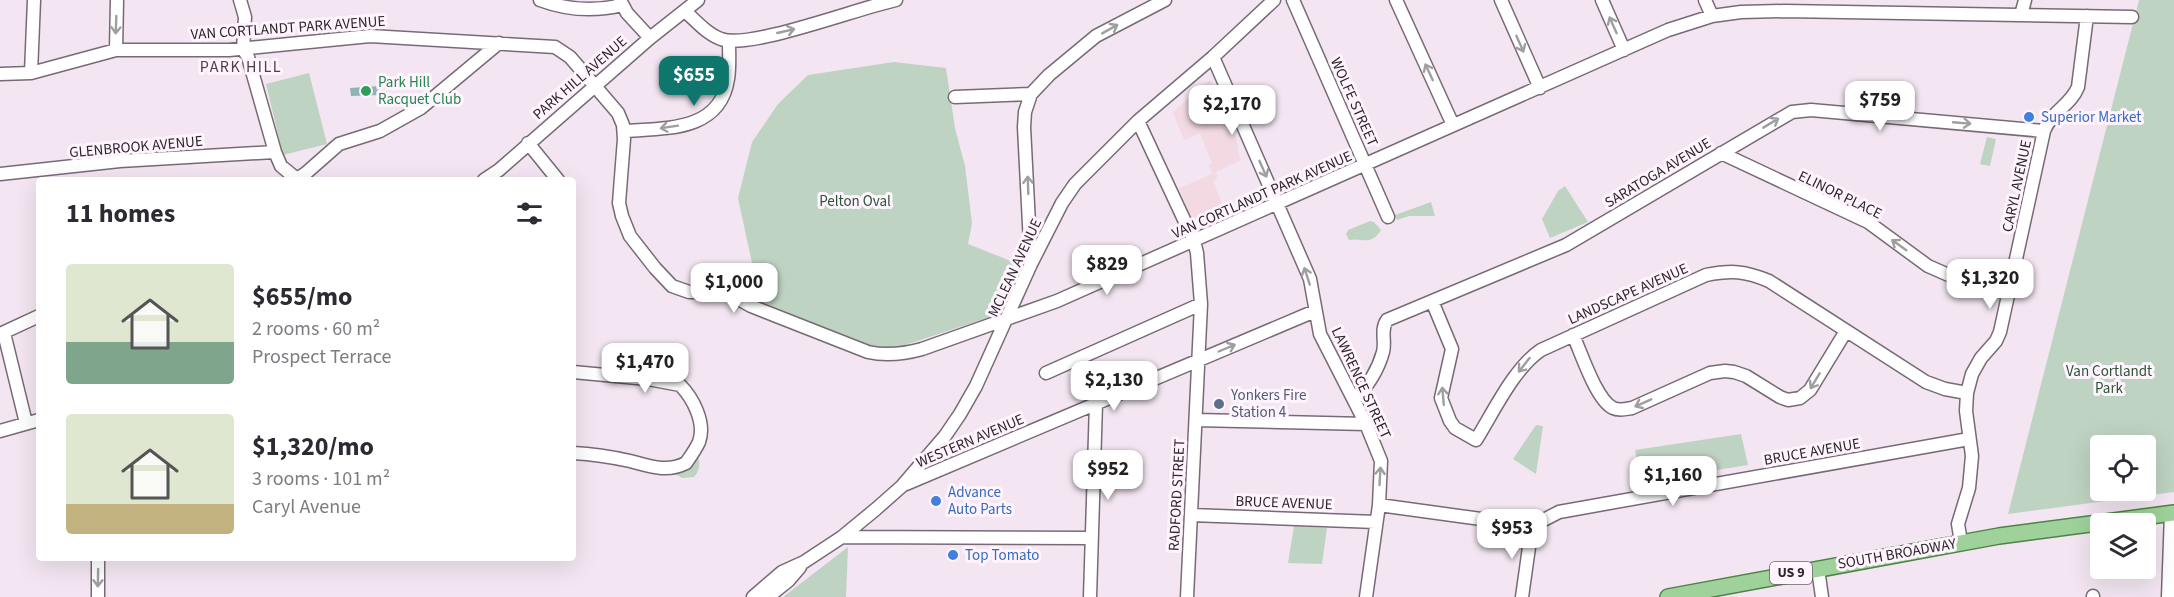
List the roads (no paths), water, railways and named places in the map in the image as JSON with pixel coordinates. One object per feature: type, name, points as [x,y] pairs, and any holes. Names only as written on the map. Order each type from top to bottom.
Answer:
[{"type":"main road","name":"SOUTH BROADWAY","points":[[1668,597],[1961,542],[2173,513]]},
{"type":"street","points":[[31,73],[34,0]]},
{"type":"street","points":[[116,50],[117,0]]},
{"type":"street","points":[[240,0],[245,17],[243,49],[248,57],[274,152],[281,166],[295,177]]},
{"type":"street","points":[[540,0],[574,9],[609,8],[621,3],[633,22],[650,38]]},
{"type":"street","name":"PARK HILL AVENUE","points":[[488,177],[650,38],[698,0]]},
{"type":"street","points":[[685,11],[708,31],[729,42],[801,27],[854,6],[896,0]]},
{"type":"street","points":[[1031,264],[1024,127],[1025,112],[1031,94],[1084,45],[1165,0]]},
{"type":"street","name":"MCLEAN AVENUE","points":[[753,597],[782,572],[804,562],[842,537],[902,486],[945,436],[960,414],[976,386],[1031,264],[1075,184],[1138,121],[1214,57],[1274,0]]},
{"type":"street","name":"WOLFE STREET","points":[[1293,0],[1388,217]]},
{"type":"street","points":[[1396,0],[1453,125]]},
{"type":"street","points":[[1501,0],[1540,88]]},
{"type":"street","points":[[1602,0],[1624,50]]},
{"type":"street","points":[[1705,0],[1712,16]]},
{"type":"street","points":[[2021,15],[2025,0]]},
{"type":"street","name":"VAN CORTLANDT PARK AVENUE","points":[[0,74],[31,73],[116,50],[243,49],[370,36],[555,47],[570,57],[618,113],[624,131],[619,203],[622,216],[630,236],[672,286],[689,292],[718,292],[731,296],[751,306],[878,355],[922,349],[1057,302],[1668,30],[1712,16],[1788,5],[2021,15],[2132,16]]},
{"type":"street","name":"CARYL AVENUE","points":[[1961,542],[1958,524],[1969,488],[1972,456],[1966,411],[1967,393],[1972,374],[1981,358],[1999,336],[2044,131],[2050,120],[2074,96],[2079,83],[2087,16]]},
{"type":"street","points":[[624,131],[659,129],[693,123],[710,115],[725,93],[729,78],[729,42]]},
{"type":"street","points":[[300,177],[339,144],[380,131],[421,108],[499,43]]},
{"type":"street","name":"LAWRENCE STREET","points":[[1214,57],[1310,279],[1320,333],[1366,424],[1381,461],[1366,597]]},
{"type":"street","points":[[955,97],[1031,94]]},
{"type":"street","name":"SARATOGA AVENUE","points":[[1354,400],[1367,388],[1384,350],[1383,326],[1387,320],[1566,245],[1785,115],[1805,110],[2044,131]]},
{"type":"street","name":"RADFORD STREET","points":[[1138,121],[1194,241],[1197,253],[1201,304],[1187,597]]},
{"type":"street","points":[[528,143],[556,177]]},
{"type":"street","name":"GLENBROOK AVENUE","points":[[0,174],[62,174],[120,161],[274,152]]},
{"type":"street","name":"ELINOR PLACE","points":[[1720,153],[1868,222],[1937,270],[1969,284],[2009,293]]},
{"type":"street","name":"LANDSCAPE AVENUE","points":[[1432,301],[1452,349],[1441,398],[1455,428],[1476,440],[1527,361],[1541,350],[1706,275],[1736,271],[1750,273],[1769,281],[1926,382],[1945,389],[1967,393]]},
{"type":"street","points":[[1046,373],[1201,304]]},
{"type":"street","name":"WESTERN AVENUE","points":[[902,486],[1315,311]]},
{"type":"street","points":[[26,423],[2,333],[36,317]]},
{"type":"street","points":[[1573,334],[1598,390],[1607,404],[1614,409],[1621,410],[1632,408],[1710,373],[1725,371],[1746,376],[1788,400],[1800,398],[1810,390],[1846,331]]},
{"type":"street","points":[[576,372],[648,379],[680,385],[694,404],[700,428],[699,442],[686,463],[667,468],[576,453]]},
{"type":"street","points":[[1090,597],[1096,404]]},
{"type":"street","points":[[1196,420],[1366,424]]},
{"type":"street","points":[[0,431],[36,421]]},
{"type":"street","name":"BRUCE AVENUE","points":[[1532,526],[1559,512],[1969,439]]},
{"type":"street","points":[[1378,504],[1532,526],[1522,597]]},
{"type":"street","points":[[2168,597],[2173,513]]},
{"type":"street","name":"BRUCE AVENUE","points":[[1191,515],[1376,522]]},
{"type":"street","points":[[842,537],[1092,538]]},
{"type":"street","points":[[98,561],[98,597]]},
{"type":"street","name":"MCLEAN AVENUE","points":[[768,597],[788,581],[804,562]]},
{"type":"street","points":[[1818,569],[1822,597]]},
{"type":"place","name":"Park Hill Racquet Club","points":[[366,91]]},
{"type":"place","name":"Superior Market","points":[[2029,117]]},
{"type":"place","name":"Yonkers Fire Station 4","points":[[1219,404]]},
{"type":"place","name":"Advance Auto Parts","points":[[936,501]]},
{"type":"place","name":"Top Tomato","points":[[953,555]]},
{"type":"district","name":"PARK HILL","points":[[241,67]]},
{"type":"park label","name":"Pelton Oval","points":[[855,201]]},
{"type":"park label","name":"Van Cortlandt Park","points":[[2109,380]]}]
